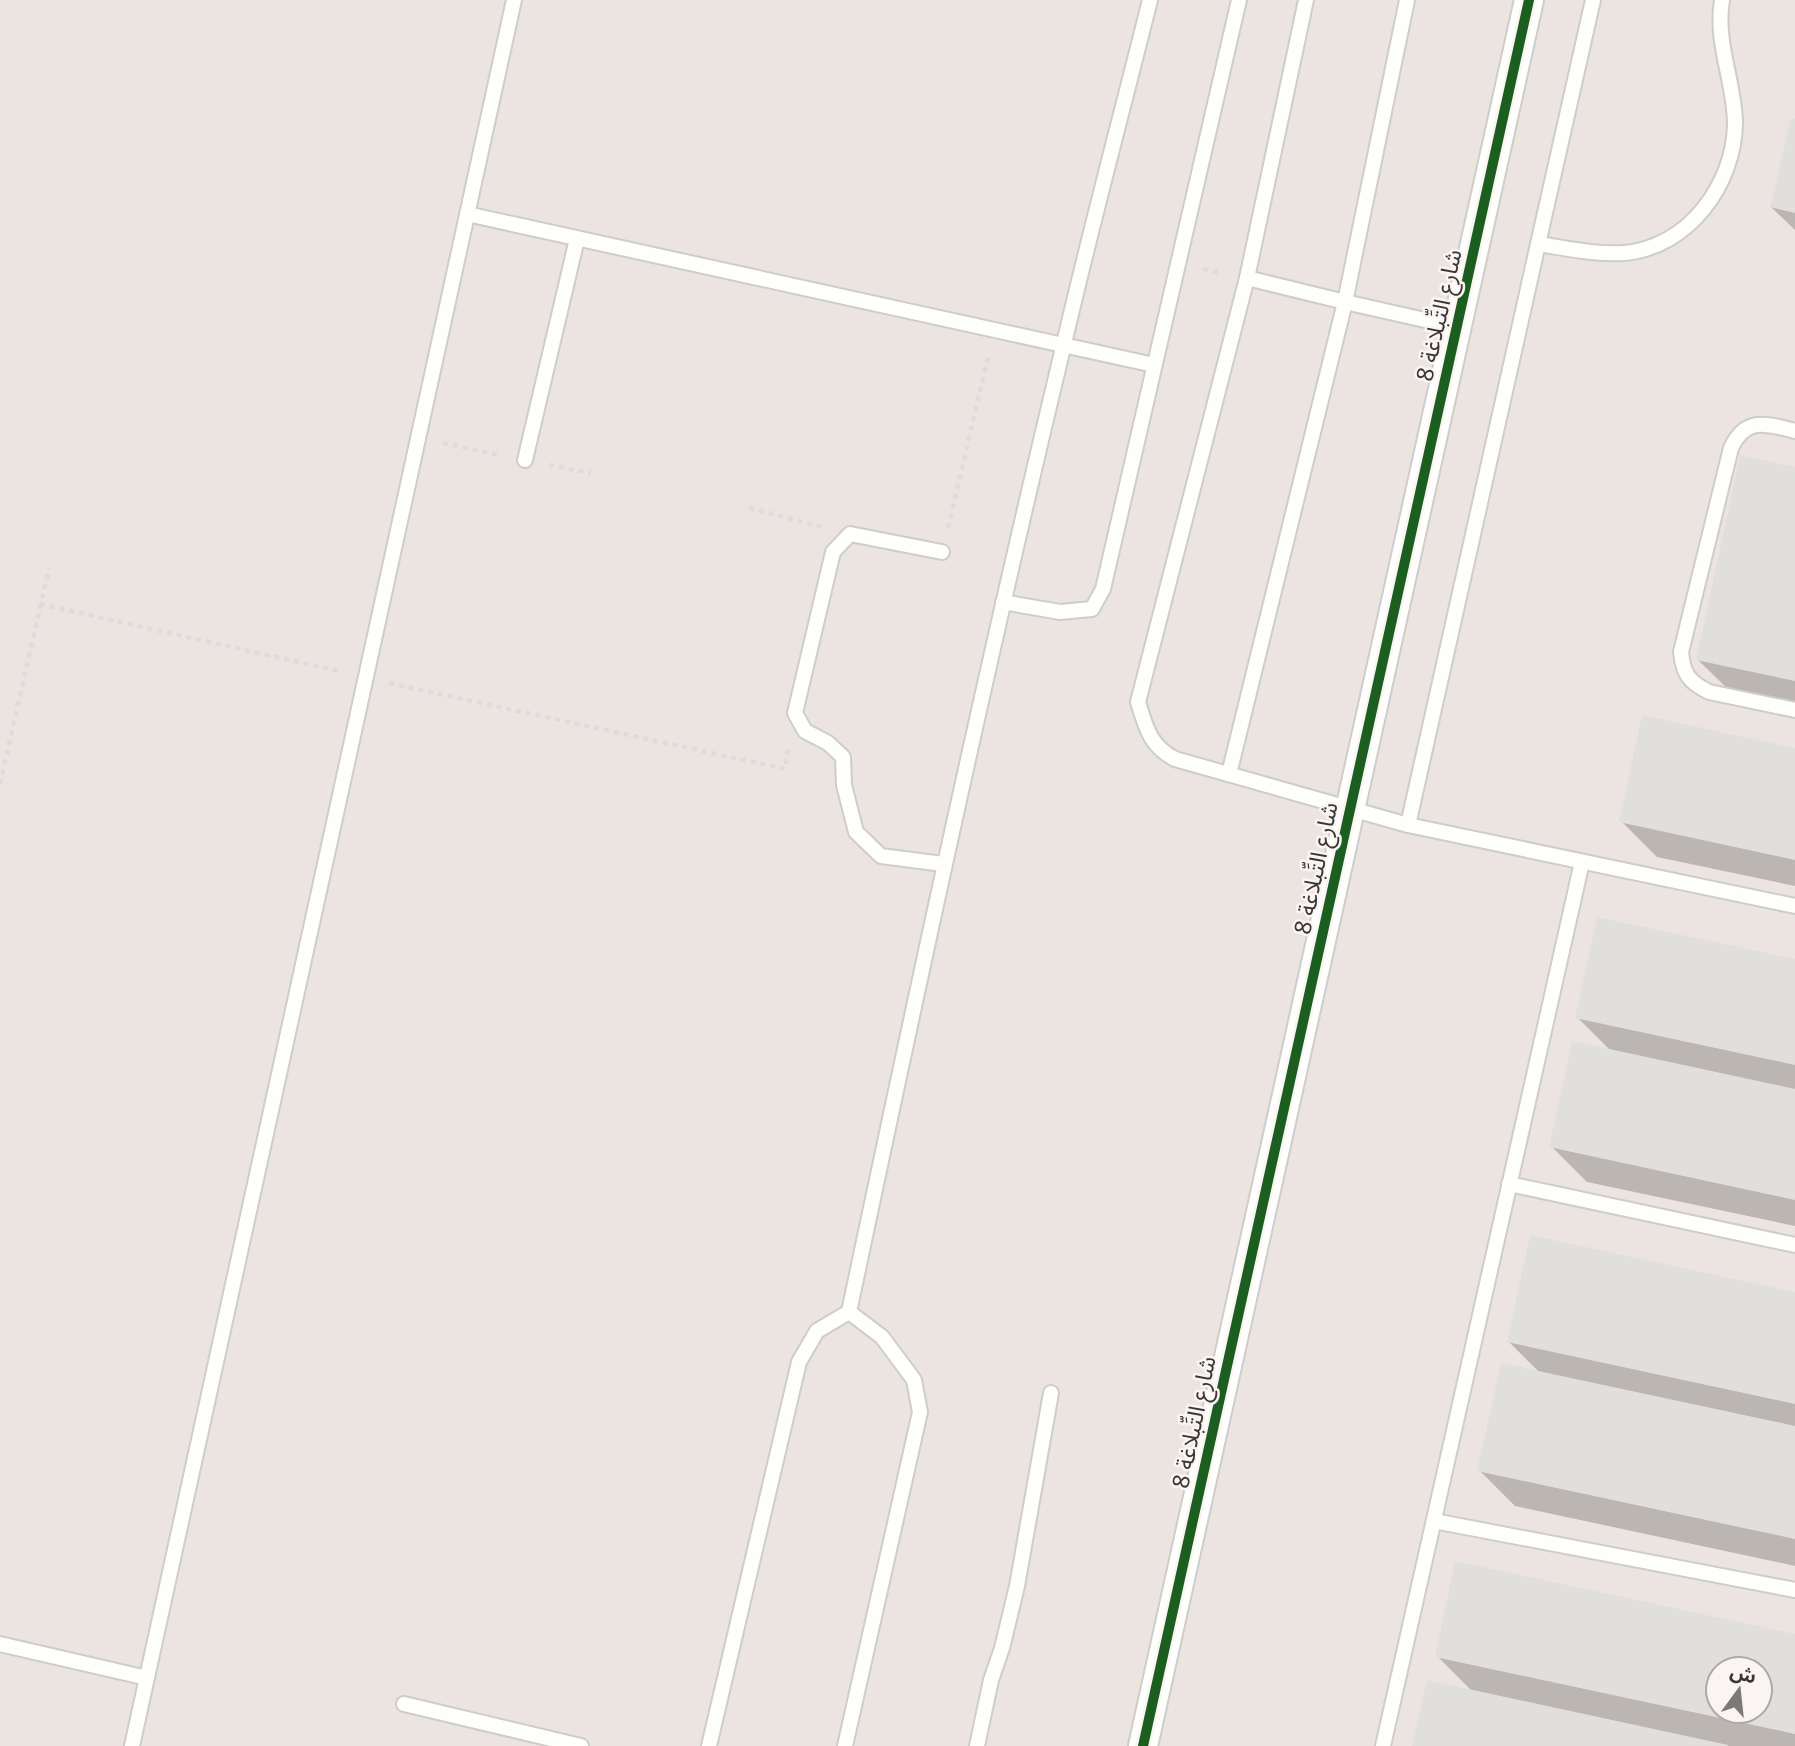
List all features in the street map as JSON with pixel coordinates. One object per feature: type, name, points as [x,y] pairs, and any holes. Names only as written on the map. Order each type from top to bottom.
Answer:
[{"type":"street","name":"شارع التِّبلاغة 8","points":[[1143,1746],[1529,0]]},
{"type":"lane","points":[[132,1746],[514,0]]},
{"type":"lane","points":[[709,1746],[799,1362],[817,1331],[849,1312],[943,864],[1003,602],[1063,345],[1150,0]]},
{"type":"lane","points":[[1003,602],[1060,612],[1092,609],[1103,589],[1239,0]]},
{"type":"lane","points":[[1306,0],[1247,278],[1138,702],[1146,728],[1161,752],[1175,759],[1408,825],[1795,906]]},
{"type":"lane","points":[[1229,774],[1345,302],[1407,0]]},
{"type":"lane","points":[[1408,825],[1593,0]]},
{"type":"lane","points":[[1538,243],[1603,253],[1627,253],[1670,239],[1705,209],[1727,169],[1733,146],[1735,121],[1720,30],[1722,0]]},
{"type":"lane","points":[[467,214],[1154,365]]},
{"type":"lane","points":[[525,460],[577,239]]},
{"type":"lane","points":[[1247,278],[1456,327]]},
{"type":"lane","points":[[1795,431],[1759,424],[1741,432],[1735,439],[1681,652],[1682,665],[1697,686],[1709,692],[1795,710]]},
{"type":"lane","points":[[942,552],[850,534],[833,552],[795,713],[805,731],[828,743],[843,757],[844,785],[856,832],[881,856],[943,864]]},
{"type":"lane","points":[[1383,1746],[1581,862]]},
{"type":"lane","points":[[1509,1184],[1795,1245]]},
{"type":"lane","points":[[845,1746],[920,1412],[914,1380],[882,1337],[849,1312]]},
{"type":"lane","points":[[976,1746],[1014,1597],[1051,1394]]},
{"type":"lane","points":[[1434,1521],[1795,1590]]},
{"type":"lane","points":[[0,1644],[147,1678]]},
{"type":"lane","points":[[404,1704],[581,1746]]},
{"type":"path","points":[[1178,264],[1247,278]]},
{"type":"path","points":[[942,552],[995,331]]},
{"type":"path","points":[[749,508],[850,534]]},
{"type":"path","points":[[0,784],[49,568]]},
{"type":"path","points":[[40,604],[785,769],[795,713]]},
{"type":"shaded area","points":[[0,0],[1795,0],[1795,1746],[0,1746]]},
{"type":"building","points":[[1791,118],[1795,119],[1795,213],[1770,207]]},
{"type":"building","points":[[1740,455],[1795,467],[1795,681],[1696,660]]},
{"type":"building","points":[[1642,715],[1795,748],[1795,860],[1619,822]]},
{"type":"building","points":[[1597,917],[1795,959],[1795,1065],[1575,1018]]},
{"type":"building","points":[[1572,1041],[1795,1089],[1795,1200],[1549,1147]]},
{"type":"building","points":[[1530,1235],[1795,1292],[1795,1404],[1507,1342]]},
{"type":"building","points":[[1501,1363],[1795,1426],[1795,1539],[1477,1471]]},
{"type":"building","points":[[1455,1561],[1795,1634],[1795,1734],[1753,1725],[1774,1725],[1774,1655],[1704,1655],[1704,1715],[1435,1657]]},
{"type":"building","points":[[1427,1680],[1728,1745],[1728,1746],[1412,1746]]},
{"type":"cycle path","points":[[1143,1746],[1529,0]]}]
